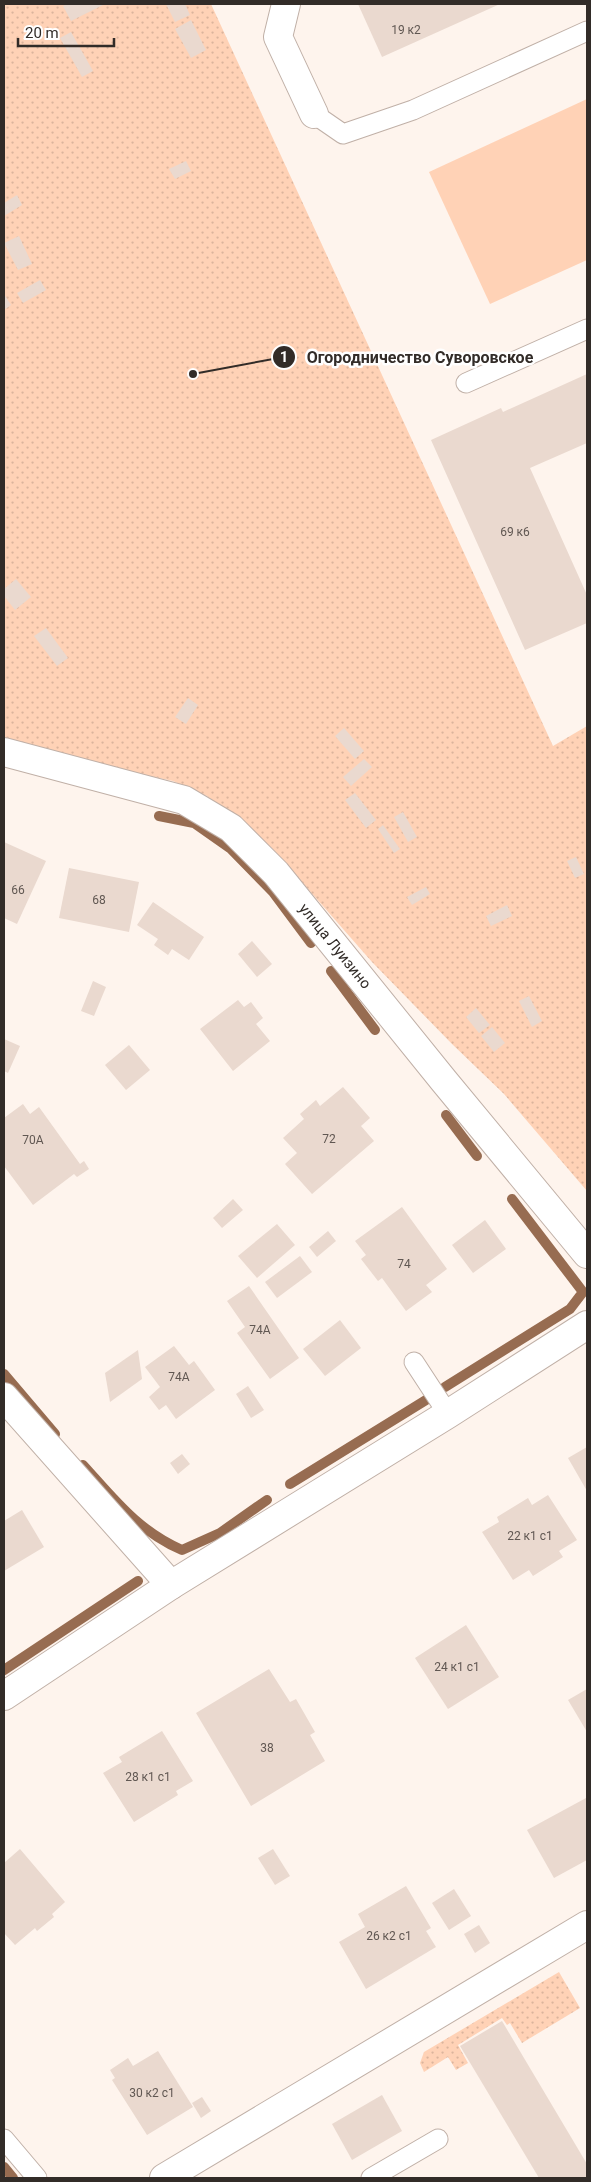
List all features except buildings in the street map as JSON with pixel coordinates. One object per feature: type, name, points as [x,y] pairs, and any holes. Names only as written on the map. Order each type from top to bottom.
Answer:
[{"type":"street","points":[[286,4],[278,37],[314,114]]},
{"type":"street","name":"улица Луизино","points":[[4,752],[184,800],[231,828],[276,873],[587,1254]]},
{"type":"street","points":[[4,1696],[171,1585],[448,1414],[587,1325]]},
{"type":"street","points":[[4,1397],[171,1585]]},
{"type":"street","points":[[164,2178],[587,1925]]},
{"type":"lane","points":[[314,114],[344,134],[413,110],[587,31]]},
{"type":"lane","points":[[466,383],[587,329]]},
{"type":"lane","points":[[414,1362],[448,1414]]},
{"type":"lane","points":[[4,2139],[37,2178]]},
{"type":"lane","points":[[371,2178],[392,2173],[438,2139]]},
{"type":"shaded area","points":[[4,4],[211,4],[553,746],[587,726],[587,1191],[504,1094],[372,962],[272,848],[207,796],[173,781],[94,764],[4,739]]},
{"type":"shaded area","points":[[587,99],[587,260],[490,304],[429,172]]},
{"type":"shaded area","points":[[559,1972],[580,2008],[522,2043],[510,2023],[507,2025],[502,2018],[458,2045],[468,2063],[456,2070],[448,2057],[424,2072],[420,2063],[424,2052]]},
{"type":"waterway","points":[[159,816],[194,823],[231,849],[273,892],[311,943]]},
{"type":"waterway","points":[[331,971],[375,1030]]},
{"type":"waterway","points":[[446,1115],[477,1156]]},
{"type":"waterway","points":[[445,1387],[570,1309],[583,1292],[512,1199]]},
{"type":"waterway","points":[[4,1374],[55,1434]]},
{"type":"waterway","points":[[290,1484],[426,1400]]},
{"type":"waterway","points":[[83,1465],[116,1502],[140,1524],[166,1542],[182,1550],[220,1533],[267,1500]]},
{"type":"waterway","points":[[4,1670],[138,1581]]},
{"type":"waterway","points":[[4,2167],[13,2178]]},
{"type":"place","name":"Огородничество Суворовское","points":[[193,374]]}]
